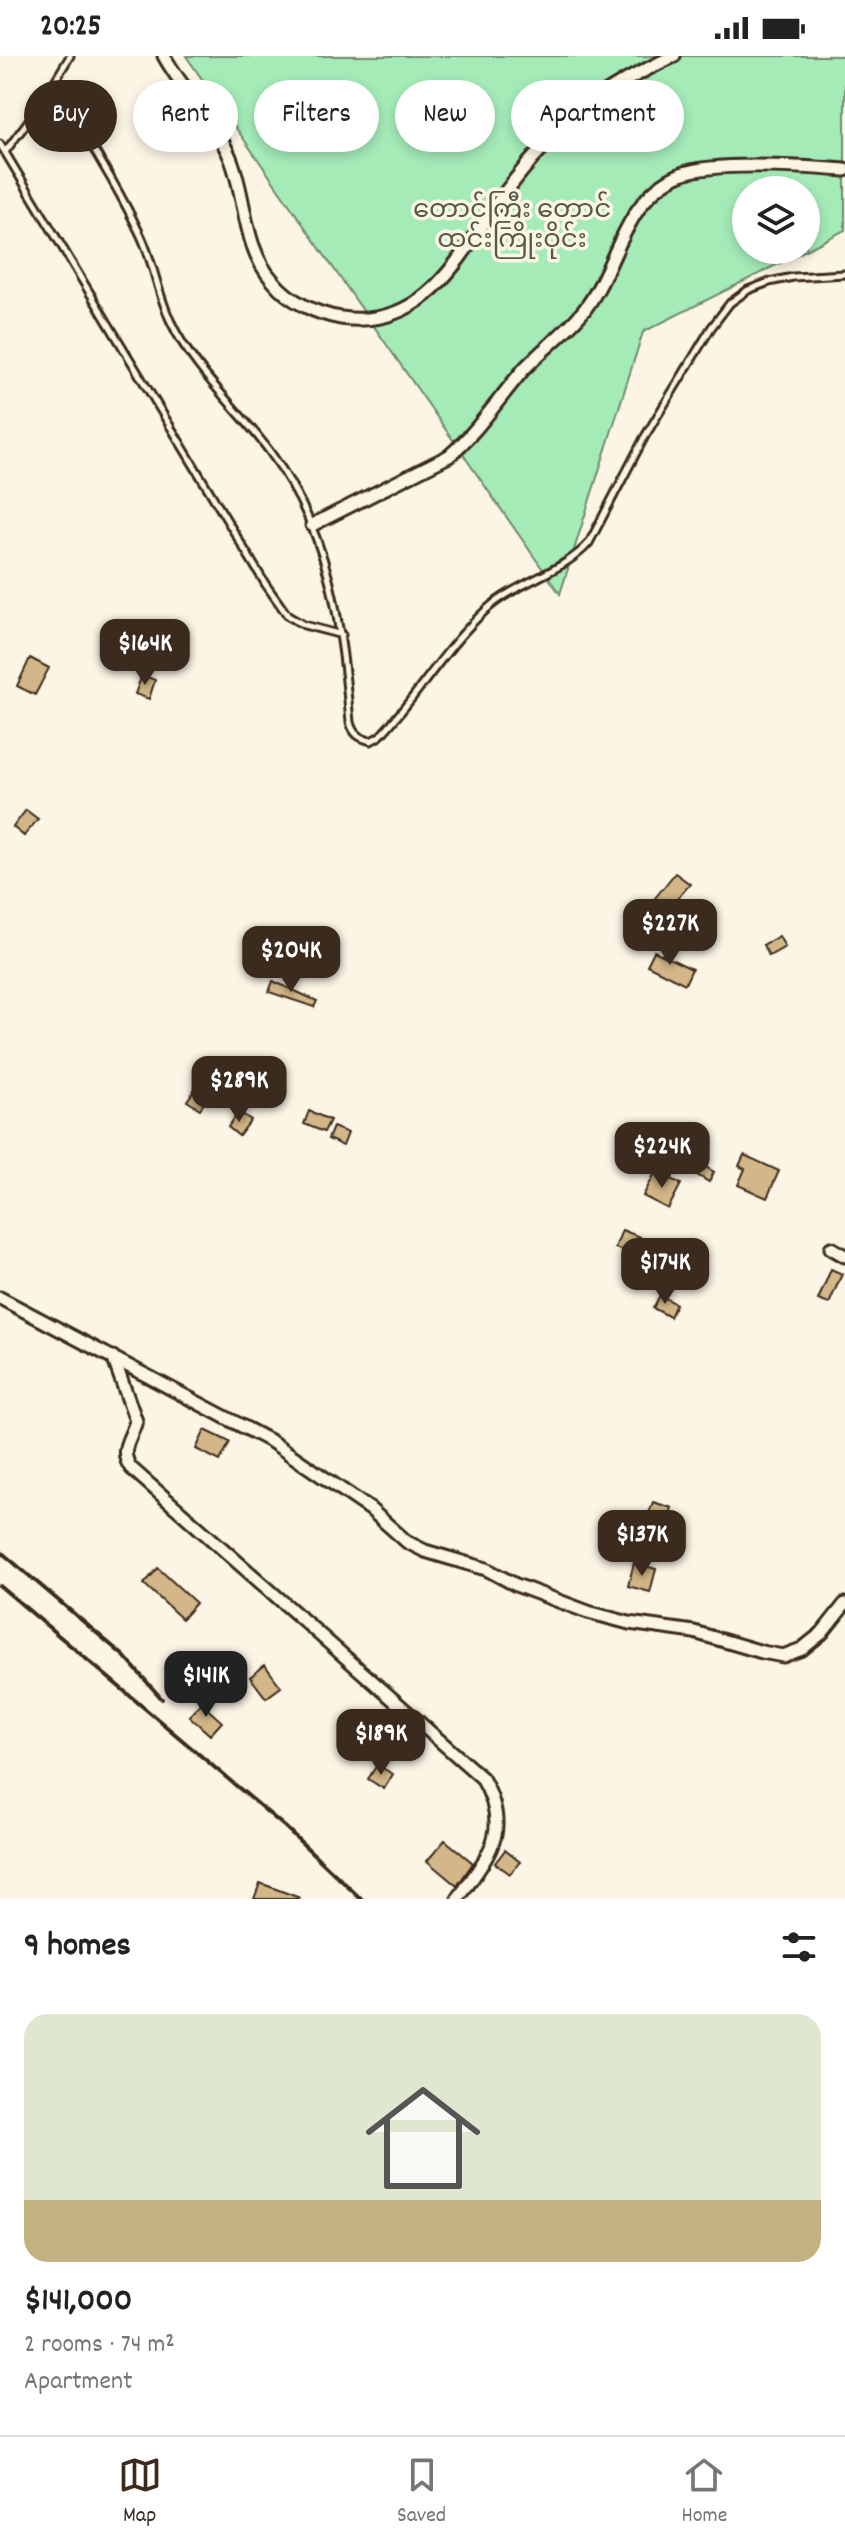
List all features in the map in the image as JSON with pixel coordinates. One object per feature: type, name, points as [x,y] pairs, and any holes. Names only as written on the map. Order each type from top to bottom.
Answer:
[{"type":"street","points":[[164,56],[196,106],[219,134],[231,159],[248,233],[258,260],[274,283],[300,304],[326,316],[353,320],[387,316],[415,303],[437,287],[460,261],[517,178],[578,112],[617,83],[674,56]]},
{"type":"street","points":[[312,525],[449,456],[467,440],[526,368],[586,307],[633,215],[644,199],[663,183],[685,173],[716,168],[845,170]]},
{"type":"street","points":[[831,1248],[845,1256]]},
{"type":"street","points":[[0,1298],[272,1442],[370,1509],[407,1542],[425,1551],[486,1569],[516,1585],[588,1612],[629,1623],[694,1632],[783,1656],[802,1649],[822,1633],[845,1604]]},
{"type":"street","points":[[113,1357],[136,1421],[124,1448],[124,1458],[131,1468],[482,1778],[492,1796],[496,1816],[494,1845],[458,1899]]},
{"type":"lane","points":[[56,80],[70,56]]},
{"type":"lane","points":[[5,152],[24,125]]},
{"type":"lane","points":[[0,144],[266,585],[288,616],[304,625],[342,635]]},
{"type":"lane","points":[[95,152],[143,240],[171,324],[210,380],[272,454],[296,488],[329,575],[342,635],[353,732],[371,741],[391,725],[486,610],[519,585],[579,553],[589,543],[644,438],[711,328],[730,303],[748,290],[769,282],[793,277],[845,274]]},
{"type":"green space","name":"တောင်ကြီး တောင် ထင်းကြိုးဝိုင်း","points":[[186,56],[845,56],[845,230],[820,243],[820,176],[732,176],[732,264],[778,264],[643,332],[560,594],[238,131],[238,80],[203,80]]},
{"type":"building","points":[[30,658],[49,668],[35,695],[17,686]]},
{"type":"building","points":[[142,675],[155,680],[149,699],[135,694]]},
{"type":"building","points":[[26,810],[38,819],[24,836],[13,827]]},
{"type":"building","points":[[675,873],[690,884],[656,924],[643,913]]},
{"type":"building","points":[[779,936],[785,947],[769,956],[763,945]]},
{"type":"building","points":[[654,951],[692,969],[685,984],[647,965]]},
{"type":"building","points":[[273,981],[317,1001],[314,1007],[269,992]]},
{"type":"building","points":[[198,1084],[211,1093],[200,1109],[187,1101]]},
{"type":"building","points":[[309,1111],[330,1120],[324,1132],[304,1124]]},
{"type":"building","points":[[239,1112],[251,1120],[239,1136],[228,1127]]},
{"type":"building","points":[[333,1127],[348,1133],[343,1146],[328,1139]]},
{"type":"building","points":[[744,1155],[779,1171],[767,1198],[738,1185],[745,1169],[739,1166]]},
{"type":"building","points":[[699,1163],[714,1172],[709,1182],[694,1173]]},
{"type":"building","points":[[656,1171],[681,1184],[668,1209],[643,1196]]},
{"type":"building","points":[[622,1230],[640,1237],[633,1255],[615,1248]]},
{"type":"building","points":[[831,1269],[842,1274],[829,1304],[818,1300]]},
{"type":"building","points":[[660,1295],[676,1304],[670,1317],[653,1308]]},
{"type":"building","points":[[205,1430],[230,1442],[220,1461],[196,1449]]},
{"type":"building","points":[[653,1502],[672,1508],[667,1522],[648,1516]]},
{"type":"building","points":[[634,1563],[656,1569],[650,1592],[628,1586]]},
{"type":"building","points":[[158,1568],[196,1603],[182,1619],[144,1584]]},
{"type":"building","points":[[265,1665],[281,1687],[266,1698],[250,1677]]},
{"type":"building","points":[[201,1703],[222,1722],[210,1735],[189,1716]]},
{"type":"building","points":[[377,1765],[393,1774],[384,1789],[368,1779]]},
{"type":"building","points":[[445,1840],[473,1863],[457,1886],[427,1861]]},
{"type":"building","points":[[505,1850],[520,1862],[510,1874],[495,1863]]},
{"type":"building","points":[[260,1883],[300,1898],[254,1899]]},
{"type":"railway","points":[[0,1551],[124,1656],[162,1699]]},
{"type":"railway","points":[[0,1586],[285,1827],[361,1899]]}]
